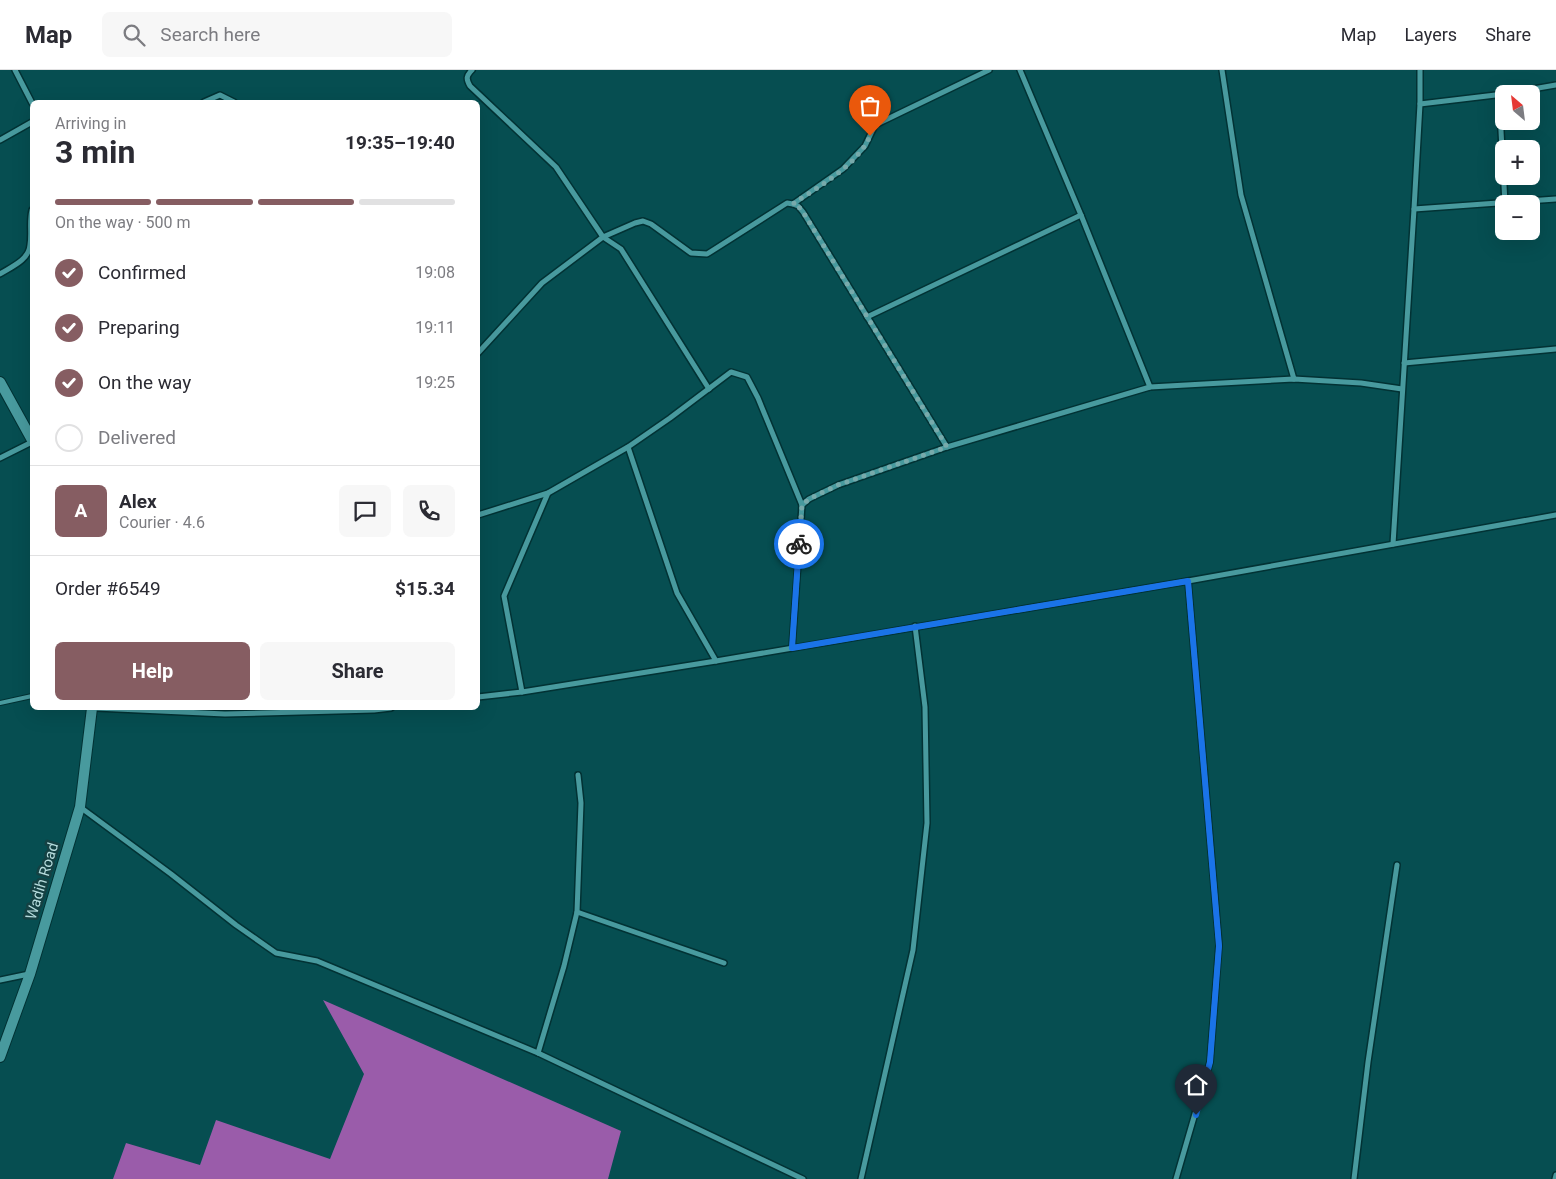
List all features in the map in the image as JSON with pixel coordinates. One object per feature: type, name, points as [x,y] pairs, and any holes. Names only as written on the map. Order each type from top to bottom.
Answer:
[{"type":"street","points":[[15,70],[30,100]]},
{"type":"street","points":[[472,70],[468,74],[467,80],[470,86],[556,167],[604,237],[621,249],[709,389]]},
{"type":"street","points":[[793,204],[843,169],[865,146],[874,125],[990,70]]},
{"type":"street","points":[[1020,70],[1081,214],[1150,387]]},
{"type":"street","points":[[1222,70],[1241,195],[1294,379]]},
{"type":"street","points":[[1393,544],[1420,104],[1420,70]]},
{"type":"street","points":[[1540,88],[1556,85]]},
{"type":"street","points":[[209,100],[220,95],[230,100]]},
{"type":"street","points":[[1420,104],[1495,95]]},
{"type":"street","points":[[0,140],[30,123]]},
{"type":"street","points":[[1503,130],[1505,195]]},
{"type":"street","points":[[1540,200],[1556,198]]},
{"type":"street","points":[[480,351],[542,283],[604,237],[644,221],[651,224],[690,253],[707,254],[787,204],[793,204],[798,206],[803,212],[947,447]]},
{"type":"street","points":[[1414,209],[1495,204]]},
{"type":"street","points":[[867,317],[1081,214]]},
{"type":"street","points":[[0,274],[22,260],[30,248],[30,218]]},
{"type":"street","points":[[1404,363],[1556,349]]},
{"type":"street","points":[[480,514],[548,493],[628,447],[731,372],[747,377],[758,398],[802,505],[792,648]]},
{"type":"street","points":[[802,505],[809,499],[838,485],[947,447],[1150,387],[1294,379],[1361,383],[1402,389]]},
{"type":"street","points":[[0,382],[30,437]]},
{"type":"street","points":[[0,458],[30,442]]},
{"type":"street","points":[[628,447],[677,593],[716,661]]},
{"type":"street","points":[[522,692],[504,596],[548,493]]},
{"type":"street","points":[[480,697],[522,692],[716,661],[1188,581],[1556,515]]},
{"type":"street","points":[[1176,1179],[1210,1062],[1219,946],[1188,581]]},
{"type":"street","points":[[861,1179],[913,950],[927,823],[925,707],[915,626]]},
{"type":"street","name":"Wadih Road","points":[[0,1057],[30,974],[80,807],[92,710]]},
{"type":"street","points":[[139,710],[225,714],[344,710]]},
{"type":"street","points":[[223,710],[225,714]]},
{"type":"street","points":[[538,1053],[564,966],[577,912],[581,803],[578,775]]},
{"type":"street","points":[[80,807],[276,953],[316,961],[538,1053],[803,1179]]},
{"type":"street","points":[[1354,1179],[1368,1062],[1397,865]]},
{"type":"street","points":[[577,912],[724,963]]},
{"type":"street","points":[[0,980],[30,974]]},
{"type":"lane","points":[[0,703],[30,696]]},
{"type":"shaded area","points":[[323,1000],[621,1131],[608,1179],[113,1179],[126,1143],[200,1165],[216,1120],[330,1159],[364,1074]]},
{"type":"way so far","points":[[799,544],[802,505],[809,499],[838,485],[947,447],[803,212],[798,206],[793,204],[843,169],[865,146],[870,136]]},
{"type":"route","points":[[799,544],[792,648],[1188,581],[1219,946],[1210,1062],[1196,1115]]}]
